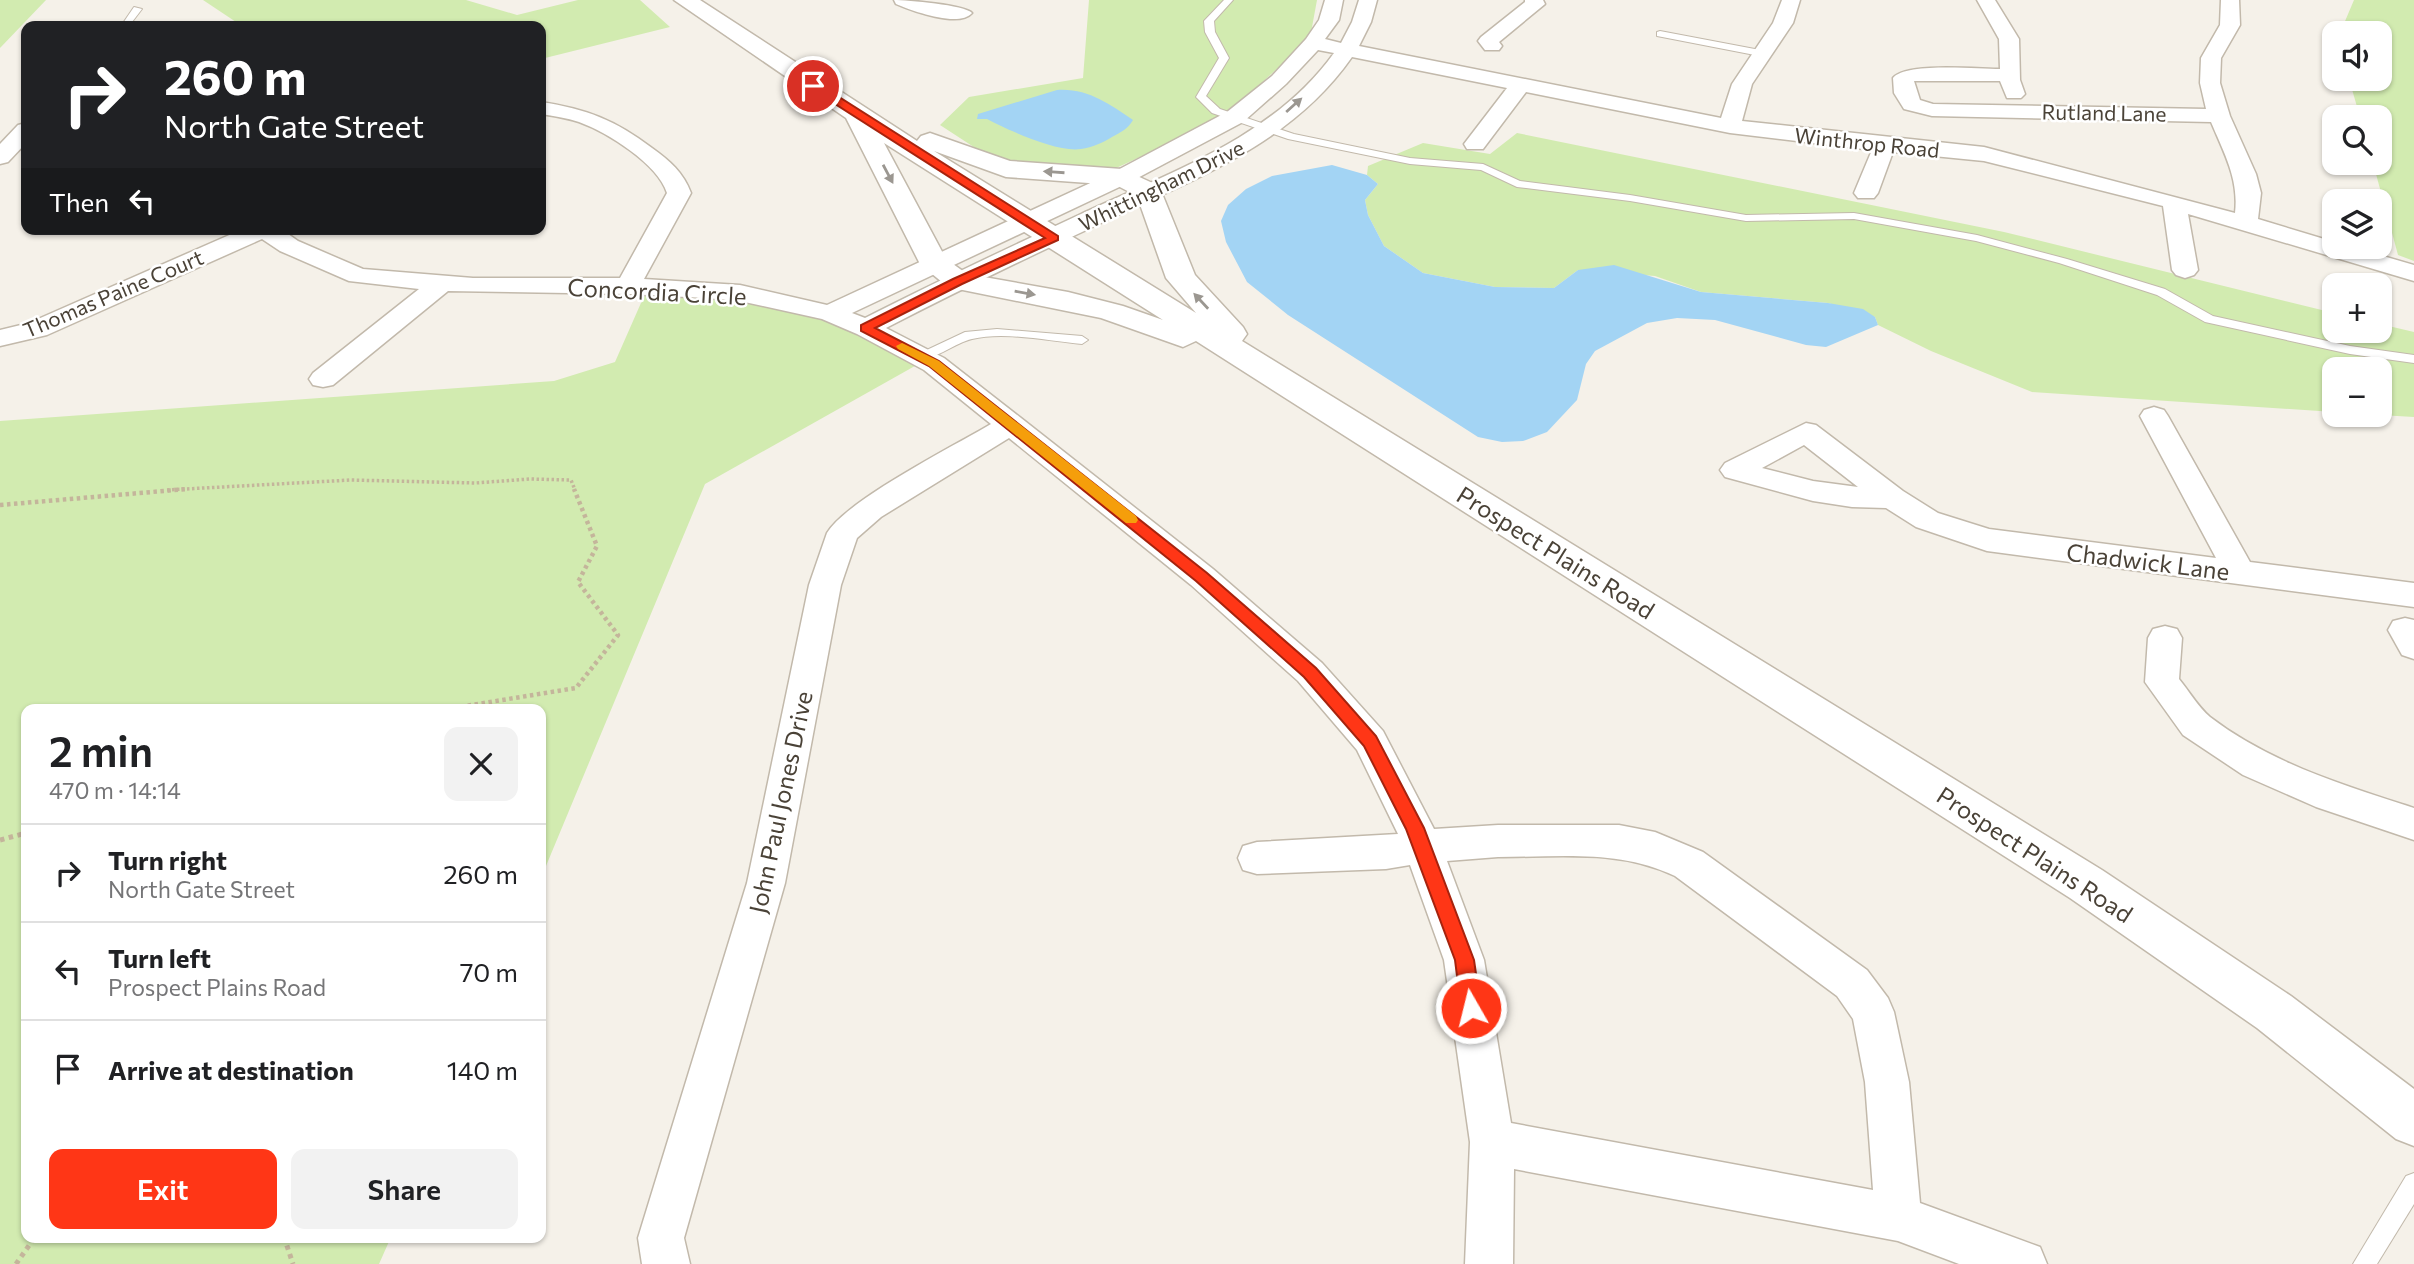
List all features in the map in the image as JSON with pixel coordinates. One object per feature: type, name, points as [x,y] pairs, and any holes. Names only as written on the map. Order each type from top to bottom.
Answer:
[{"type":"street","name":"Prospect Plains Road","points":[[685,0],[856,114],[2086,884],[2274,1012],[2414,1121]]},
{"type":"street","points":[[902,0],[926,10],[962,13]]},
{"type":"street","name":"Whittingham Drive","points":[[946,273],[1028,221],[1122,177],[1235,117],[1279,80],[1313,43],[1329,20],[1334,0]]},
{"type":"street","name":"Whittingham Drive","points":[[946,273],[1054,238],[1241,148],[1329,73],[1347,50],[1365,19],[1368,0]]},
{"type":"street","points":[[1492,46],[1488,41],[1528,11],[1535,4],[1534,0]]},
{"type":"street","points":[[1730,126],[1742,84],[1760,53],[1778,34],[1791,0]]},
{"type":"street","points":[[1986,0],[1991,13],[2009,40],[2008,75],[1910,75],[1903,78],[1903,84],[1912,104],[1920,108],[2034,113]]},
{"type":"street","points":[[2230,0],[2230,25],[2211,58],[2210,83],[2219,116],[2245,174],[2249,193],[2246,223]]},
{"type":"street","name":"Winthrop Road","points":[[1313,43],[1730,126],[1984,154],[2174,202],[2414,273]]},
{"type":"street","name":"Rutland Lane","points":[[2008,75],[2012,92],[2034,113],[2219,116]]},
{"type":"street","points":[[1475,144],[1521,84]]},
{"type":"street","points":[[546,108],[575,112],[609,125],[673,174],[679,193],[628,286]]},
{"type":"street","points":[[856,114],[1006,169],[1122,177],[1149,192],[1181,278],[1264,369]]},
{"type":"street","points":[[856,114],[946,273]]},
{"type":"street","points":[[4,165],[21,138]]},
{"type":"street","points":[[1866,193],[1885,145]]},
{"type":"street","points":[[2174,202],[2185,270]]},
{"type":"street","name":"Thomas Paine Court","points":[[0,338],[38,329],[250,235]]},
{"type":"street","name":"Concordia Circle","points":[[273,235],[289,246],[358,276],[440,285],[628,286],[740,293],[830,313],[866,328],[934,364],[1202,577],[1310,672],[1370,741],[1423,846],[1464,960],[1492,1142],[1489,1264]]},
{"type":"street","points":[[866,328],[946,273]]},
{"type":"street","points":[[830,313],[946,273],[1112,312],[1264,369]]},
{"type":"street","points":[[323,379],[440,285]]},
{"type":"street","points":[[2154,416],[2239,572]]},
{"type":"street","name":"John Paul Jones Drive","points":[[666,1264],[661,1238],[766,883],[825,585],[843,533],[870,510],[1011,424]]},
{"type":"street","name":"Chadwick Lane","points":[[1892,498],[1927,520],[1987,540],[2414,595]]},
{"type":"street","points":[[2165,638],[2162,682],[2195,725],[2256,765],[2329,796],[2414,824]]},
{"type":"street","points":[[1257,858],[1386,853],[1423,846],[1498,841],[1619,841],[1655,848],[1689,864],[1852,984],[1873,1012],[1887,1082],[1898,1219]]},
{"type":"street","points":[[1492,1142],[1898,1219],[2023,1264]]},
{"type":"lane","points":[[1229,0],[1209,21],[1210,32],[1224,58],[1223,64],[1202,87],[1200,97],[1216,111],[1292,136],[1410,161],[1483,167],[1517,184],[1630,198],[1711,214],[1746,218],[1854,216],[1977,238],[2052,257],[2161,292],[2218,321],[2350,350],[2414,359]]},
{"type":"lane","points":[[129,21],[137,9]]},
{"type":"lane","points":[[1660,34],[1760,53]]},
{"type":"lane","points":[[920,356],[969,335],[997,333],[1082,340]]},
{"type":"lane","points":[[2364,1264],[2414,1184]]},
{"type":"path","points":[[0,505],[256,484],[351,480],[571,480],[597,546],[578,582],[618,635],[576,688],[478,704]]},
{"type":"path","points":[[0,840],[21,834]]},
{"type":"path","points":[[16,1264],[31,1243]]},
{"type":"path","points":[[286,1243],[293,1264]]},
{"type":"green space","points":[[0,0],[46,0],[26,21],[21,21],[21,26],[0,48]]},
{"type":"green space","points":[[203,0],[466,0],[517,15],[578,0],[640,0],[670,27],[546,58],[546,21],[234,21]]},
{"type":"green space","points":[[1089,0],[1317,0],[1310,38],[1224,118],[1099,176],[1006,168],[940,125],[969,97],[1083,78]]},
{"type":"green space","points":[[2354,0],[2414,0],[2414,261],[2398,255],[2392,233],[2392,189],[2380,189],[2376,175],[2392,175],[2392,105],[2357,105],[2352,91],[2392,91],[2392,21],[2345,21]]},
{"type":"green space","points":[[1517,133],[2004,232],[2322,310],[2322,343],[2392,343],[2392,327],[2414,332],[2414,417],[2392,416],[2392,357],[2322,357],[2322,411],[2032,392],[1931,351],[1878,325],[1875,317],[1828,303],[1701,292],[1655,276],[1578,270],[1554,288],[1495,287],[1423,273],[1384,246],[1368,215],[1365,200],[1378,184],[1367,175],[1368,166],[1423,143],[1490,154]]},
{"type":"green space","points":[[648,287],[792,306],[922,362],[705,484],[546,866],[546,704],[21,704],[21,1243],[388,1243],[379,1264],[0,1264],[0,421],[554,381],[615,362]]},
{"type":"water","points":[[1057,90],[1088,94],[1133,120],[1124,130],[1101,143],[1071,149],[1033,140],[987,119],[977,119],[978,114]]},
{"type":"water","points":[[1332,165],[1367,175],[1378,184],[1365,200],[1368,215],[1384,246],[1423,273],[1495,287],[1554,288],[1578,270],[1614,265],[1701,292],[1828,303],[1863,309],[1875,317],[1878,325],[1826,347],[1806,345],[1715,320],[1677,318],[1647,323],[1595,351],[1586,364],[1577,400],[1547,432],[1523,441],[1502,442],[1478,437],[1288,315],[1247,282],[1226,242],[1221,221],[1228,205],[1246,189],[1272,176]]},
{"type":"slow traffic","points":[[902,346],[934,364],[1131,520]]},
{"type":"route","points":[[813,86],[1054,238],[958,281],[866,328],[934,364],[1202,577],[1310,672],[1370,741],[1415,828],[1464,960],[1471,1008]]}]
